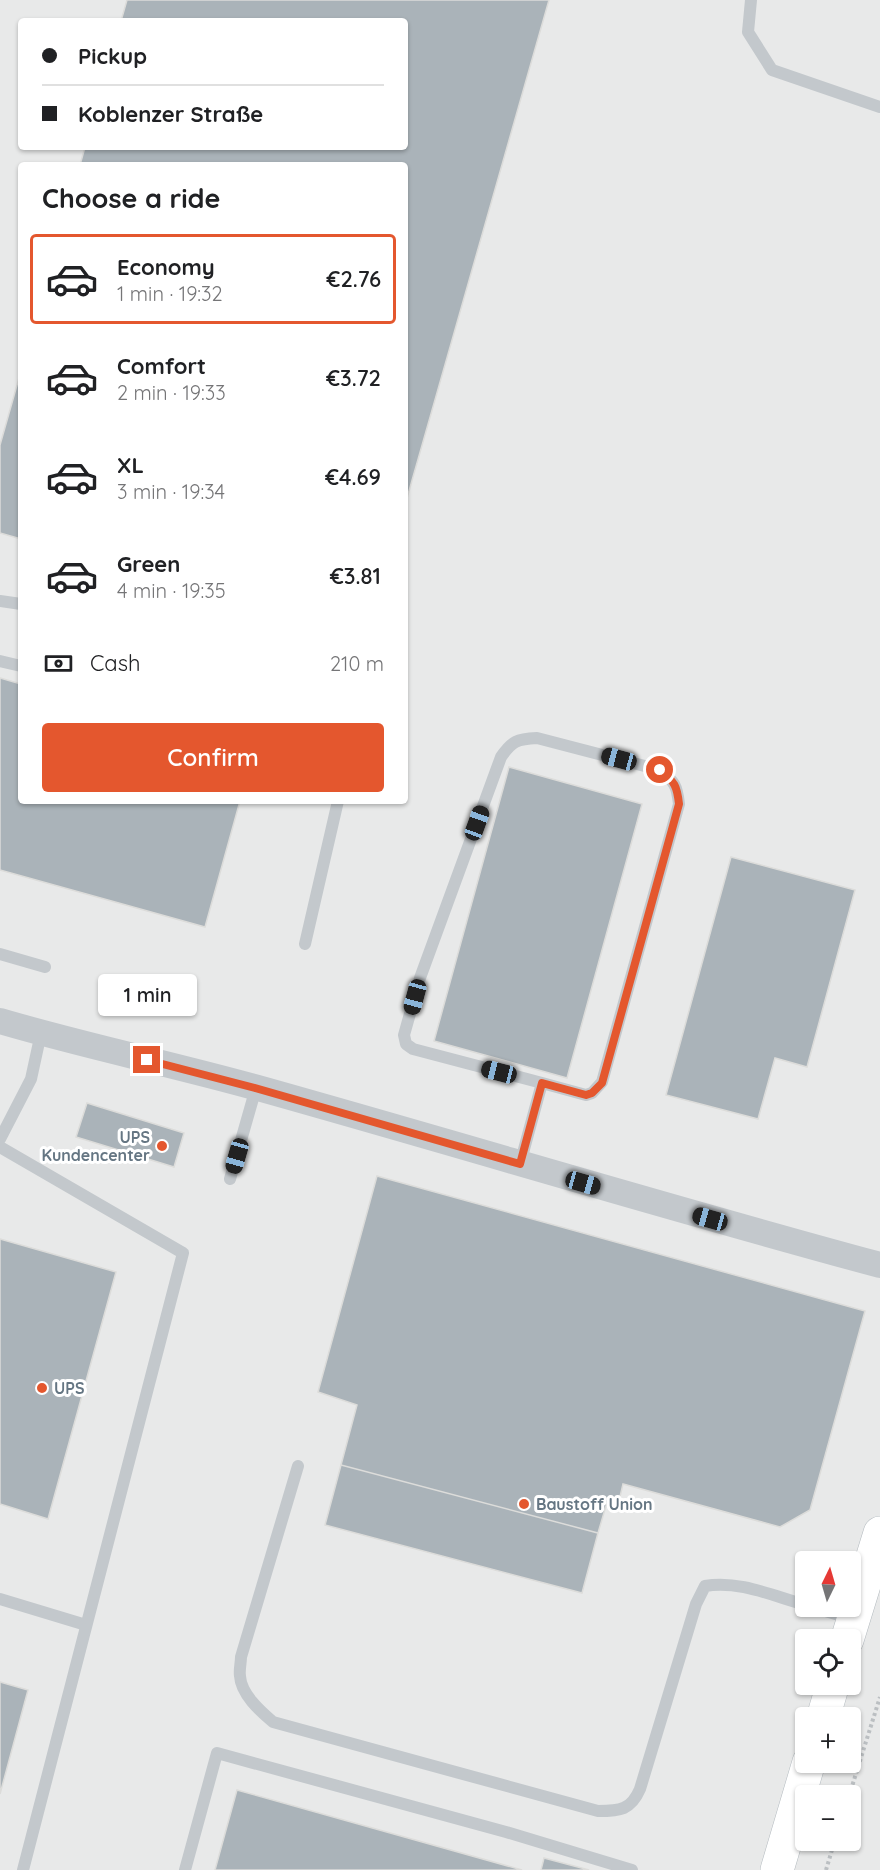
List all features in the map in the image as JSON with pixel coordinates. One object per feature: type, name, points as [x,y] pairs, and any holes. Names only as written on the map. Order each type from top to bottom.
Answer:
[{"type":"street","points":[[0,1021],[255,1088],[710,1219],[880,1265]]},
{"type":"street","points":[[850,1629],[880,1533]]},
{"type":"street","points":[[777,1870],[807,1773]]},
{"type":"lane","points":[[751,0],[748,32],[772,70],[880,107]]},
{"type":"lane","points":[[0,601],[18,604]]},
{"type":"lane","points":[[0,661],[18,665]]},
{"type":"lane","points":[[537,738],[660,770],[678,788],[679,804],[602,1083],[592,1093],[586,1095],[542,1083],[413,1050],[406,1044],[404,1035],[420,978],[501,757],[509,746],[520,739],[537,738]]},
{"type":"lane","points":[[305,944],[337,804]]},
{"type":"lane","points":[[0,954],[45,967]]},
{"type":"lane","points":[[0,1139],[31,1079],[41,1033]]},
{"type":"lane","points":[[520,1164],[542,1083]]},
{"type":"lane","points":[[230,1179],[255,1088]]},
{"type":"lane","points":[[0,1147],[183,1253],[23,1870]]},
{"type":"lane","points":[[298,1466],[241,1657],[240,1678],[248,1696],[273,1722],[598,1811],[614,1811],[627,1807],[636,1800],[696,1604],[705,1586],[722,1583],[740,1586],[795,1602]]},
{"type":"lane","points":[[0,1599],[86,1625]]},
{"type":"lane","points":[[827,1617],[848,1629]]},
{"type":"lane","points":[[185,1870],[217,1753],[506,1832],[632,1870]]},
{"type":"path","points":[[852,1785],[880,1697]]},
{"type":"path","points":[[826,1870],[832,1851]]},
{"type":"shaded area","points":[[0,0],[880,0],[880,1870],[0,1870]]},
{"type":"building","points":[[127,0],[549,0],[408,494],[408,162],[81,162],[84,150],[408,150],[408,18],[122,18]]},
{"type":"building","points":[[18,382],[18,538],[0,533],[0,445]]},
{"type":"building","points":[[0,678],[18,683],[18,804],[239,804],[205,927],[0,870]]},
{"type":"building","points":[[509,767],[642,804],[567,1078],[434,1041]]},
{"type":"building","points":[[731,857],[855,890],[807,1067],[775,1058],[758,1119],[666,1095]]},
{"type":"building","points":[[87,1103],[184,1133],[174,1167],[76,1137]]},
{"type":"building","points":[[377,1176],[865,1311],[810,1510],[780,1527],[623,1484],[619,1501],[608,1499],[598,1533],[341,1465],[357,1405],[318,1392]]},
{"type":"building","name":"UPS","points":[[0,1239],[116,1272],[48,1519],[0,1504]]},
{"type":"building","points":[[341,1465],[598,1533],[582,1593],[325,1525]]},
{"type":"building","points":[[0,1682],[28,1690],[0,1794]]},
{"type":"building","points":[[237,1790],[522,1870],[215,1870]]},
{"type":"building","points":[[544,1858],[589,1870],[541,1870]]},
{"type":"place","name":"UPS Kundencenter","points":[[162,1146]]},
{"type":"place","name":"UPS","points":[[42,1388]]},
{"type":"place","name":"Baustoff Union","points":[[524,1504]]},
{"type":"route","points":[[147,1060],[255,1088],[520,1164],[542,1083],[586,1095],[592,1093],[602,1083],[679,804],[678,788],[660,770]]}]
